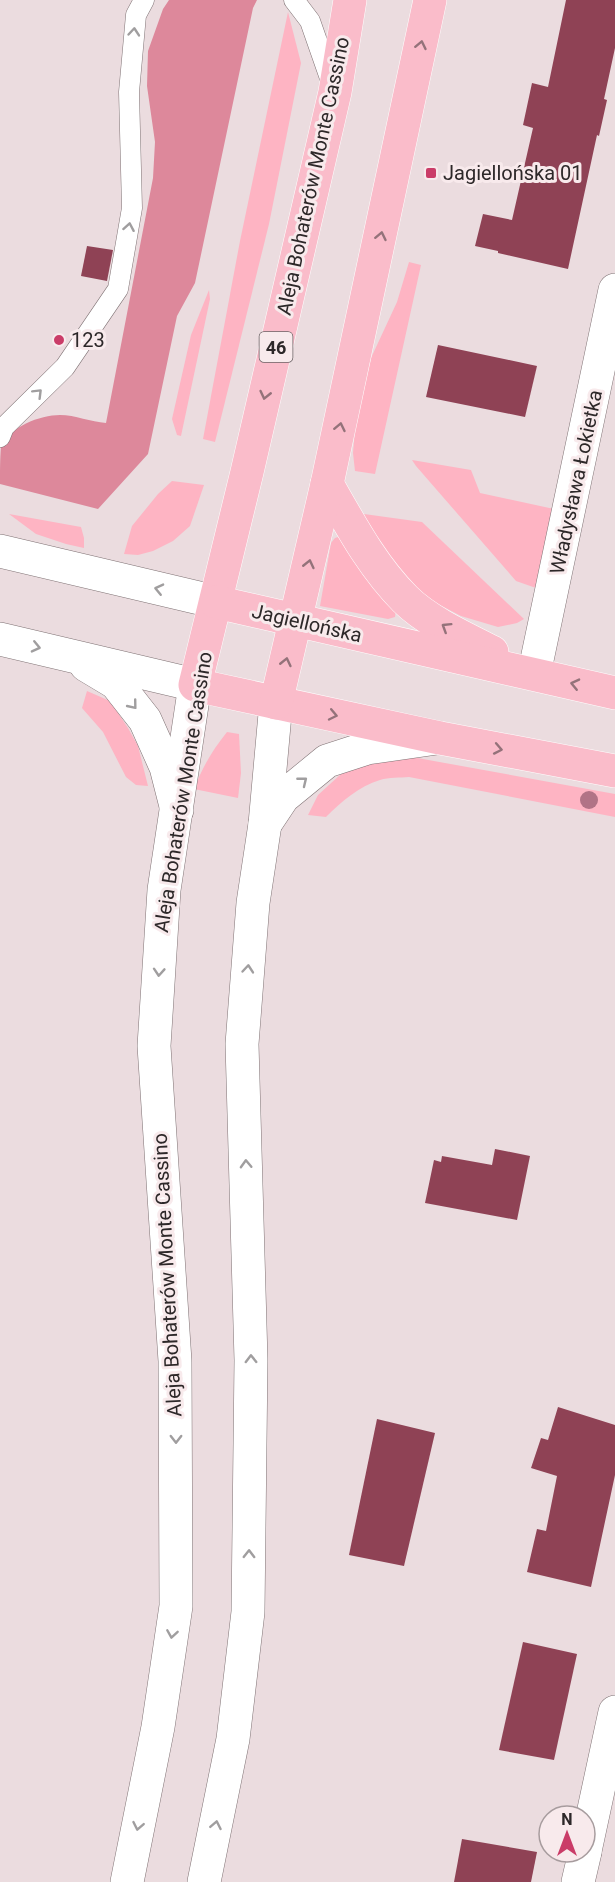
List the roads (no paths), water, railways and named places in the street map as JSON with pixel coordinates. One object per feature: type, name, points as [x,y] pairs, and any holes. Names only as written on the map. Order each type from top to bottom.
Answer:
[{"type":"main road","name":"Aleja Bohaterów Monte Cassino","points":[[127,1882],[158,1727],[176,1606],[175,1361],[154,1046],[164,890],[195,685],[335,92],[350,0]]},
{"type":"main road","points":[[204,1882],[233,1739],[248,1612],[251,1360],[242,1044],[253,903],[265,824],[276,703],[327,484],[430,0]]},
{"type":"main road","name":"Władysława Łokietka","points":[[534,674],[615,290]]},
{"type":"main road","points":[[327,484],[361,543],[406,600],[447,629],[534,674]]},
{"type":"main road","name":"Jagiellońska","points":[[0,551],[295,621],[615,693]]},
{"type":"main road","points":[[0,639],[276,703],[440,738],[615,771]]},
{"type":"main road","points":[[72,656],[116,683],[145,720],[166,766],[177,810]]},
{"type":"main road","points":[[265,824],[283,797],[327,761],[367,748],[440,738]]},
{"type":"main road","points":[[595,1804],[615,1712]]},
{"type":"main road","points":[[578,1882],[582,1864]]},
{"type":"lane","points":[[0,437],[4,427],[64,367],[118,290],[132,208],[129,92],[136,15],[144,0]]},
{"type":"lane","points":[[294,0],[310,21],[335,92]]},
{"type":"place","name":"Jagiellońska 01","points":[[431,173]]},
{"type":"place","name":"123","points":[[59,340]]}]
